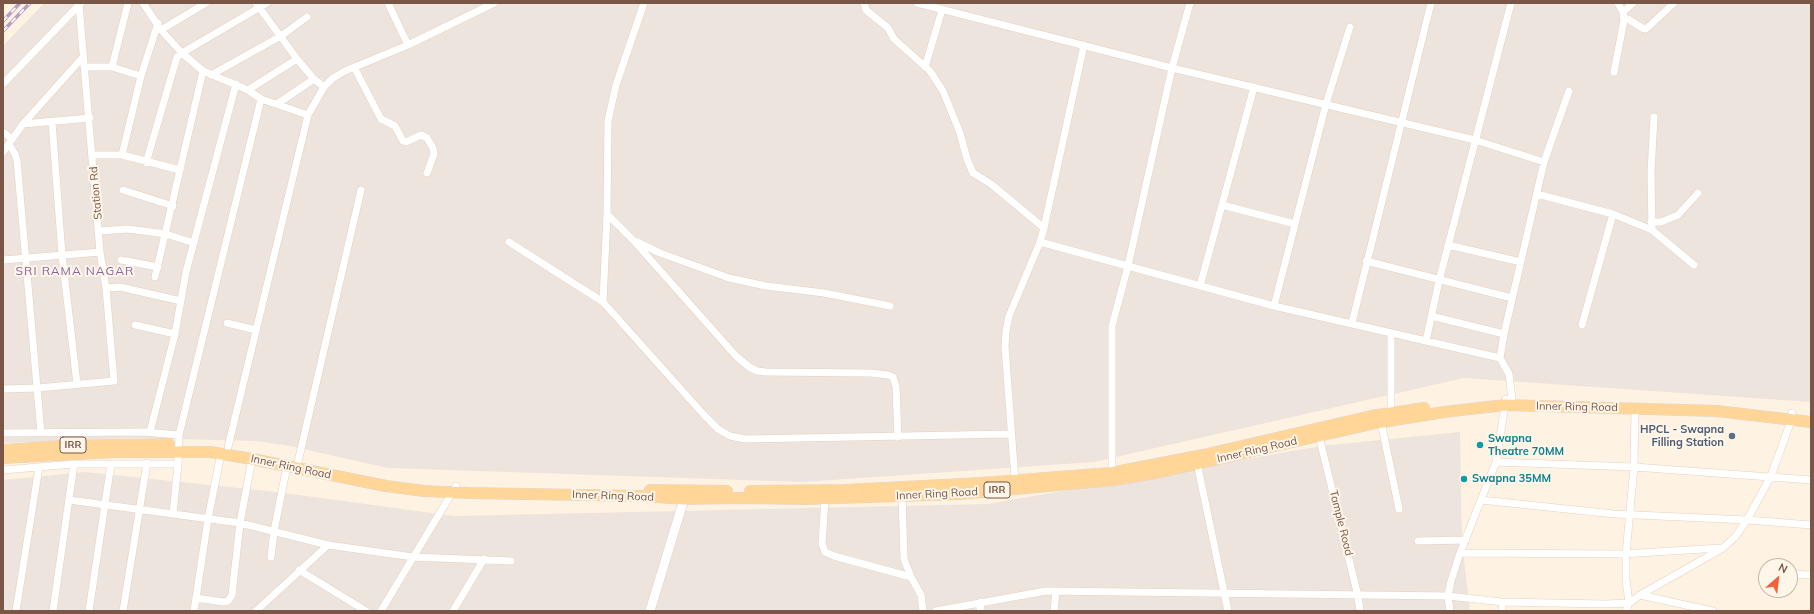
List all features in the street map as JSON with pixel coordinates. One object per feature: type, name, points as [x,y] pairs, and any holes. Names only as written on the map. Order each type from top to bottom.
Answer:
[{"type":"main road","name":"Inner Ring Road","points":[[178,443],[298,462],[382,480],[454,489],[469,493],[643,496],[844,490],[1112,476],[1391,412],[1465,402],[1583,399],[1723,404],[1811,422]]},
{"type":"main road","name":"Inner Ring Road","points":[[687,495],[740,498],[825,498],[960,494],[1112,476],[1161,472],[1381,422],[1508,401],[1717,411],[1791,417],[1811,414]]},
{"type":"main road","name":"IRR","points":[[3,450],[62,446],[178,443]]},
{"type":"main road","name":"IRR","points":[[3,458],[178,443]]},
{"type":"main road","name":"Inner Ring Road","points":[[224,450],[252,459],[392,487],[454,489]]},
{"type":"street","points":[[112,67],[128,3]]},
{"type":"street","points":[[122,155],[141,76],[160,26],[206,3]]},
{"type":"street","points":[[146,162],[173,65],[177,58],[182,53],[258,5],[267,3]]},
{"type":"street","points":[[388,3],[408,45]]},
{"type":"street","points":[[194,611],[208,519],[224,450],[256,330],[308,114],[324,87],[333,78],[354,67],[408,45],[494,3]]},
{"type":"street","points":[[603,302],[609,114],[616,85],[644,3]]},
{"type":"street","points":[[864,3],[866,10],[888,28],[894,39],[930,71],[943,91],[960,133],[967,159],[973,173],[991,184],[1044,228]]},
{"type":"street","points":[[917,3],[1172,68],[1474,140],[1544,162]]},
{"type":"street","points":[[1112,476],[1112,326],[1128,266],[1172,68],[1190,3]]},
{"type":"street","points":[[1352,323],[1431,3]]},
{"type":"street","points":[[1426,341],[1439,280],[1474,140],[1511,3]]},
{"type":"street","points":[[1614,72],[1624,20],[1623,12],[1618,3]]},
{"type":"street","points":[[1623,12],[1633,3]]},
{"type":"street","points":[[1624,20],[1628,20],[1646,29],[1674,3]]},
{"type":"street","points":[[3,84],[80,4]]},
{"type":"street","name":"Station Rd","points":[[77,384],[114,381],[106,288],[100,252],[90,118],[82,57],[80,4]]},
{"type":"street","points":[[146,4],[160,26],[182,53],[203,71],[236,84],[261,99],[308,114]]},
{"type":"street","points":[[258,5],[297,59],[314,79],[324,87]]},
{"type":"street","points":[[925,67],[942,10]]},
{"type":"street","points":[[211,75],[281,36],[307,17]]},
{"type":"street","points":[[1274,306],[1326,104],[1350,27]]},
{"type":"street","points":[[1015,480],[1005,347],[1006,331],[1009,316],[1040,242],[1044,228],[1084,45]]},
{"type":"street","points":[[3,152],[22,124],[82,57]]},
{"type":"street","points":[[248,90],[297,59]]},
{"type":"street","points":[[84,66],[112,67],[141,76]]},
{"type":"street","points":[[354,67],[381,119],[395,126],[403,141],[406,142],[421,135],[427,138],[433,148],[434,154],[427,173]]},
{"type":"street","points":[[155,277],[173,206],[203,71]]},
{"type":"street","points":[[277,104],[314,79]]},
{"type":"street","points":[[150,432],[194,243],[236,84]]},
{"type":"street","points":[[1200,286],[1254,87]]},
{"type":"street","points":[[1450,611],[1448,596],[1451,581],[1460,553],[1496,462],[1508,401],[1509,374],[1500,358],[1504,334],[1544,162],[1569,91]]},
{"type":"street","points":[[173,514],[178,464],[178,443],[261,99]]},
{"type":"street","points":[[1652,230],[1651,172],[1654,117]]},
{"type":"street","points":[[22,124],[90,118]]},
{"type":"street","points":[[3,390],[77,384],[62,256],[52,122]]},
{"type":"street","points":[[3,132],[10,142],[17,160],[41,433]]},
{"type":"street","points":[[93,155],[122,155],[180,170]]},
{"type":"street","points":[[123,190],[173,206]]},
{"type":"street","points":[[298,462],[361,190]]},
{"type":"street","points":[[1652,222],[1661,222],[1678,215],[1698,193]]},
{"type":"street","points":[[1537,194],[1613,214],[1652,230],[1694,265]]},
{"type":"street","points":[[1222,205],[1295,224]]},
{"type":"street","points":[[607,214],[633,240],[736,356],[749,367],[757,371],[766,372],[882,374],[893,377],[896,387],[898,437]]},
{"type":"street","points":[[1582,325],[1613,214]]},
{"type":"street","points":[[99,231],[128,229],[166,234],[194,243]]},
{"type":"street","points":[[633,240],[660,253],[729,278],[766,286],[824,293],[890,306]]},
{"type":"street","points":[[509,242],[603,302],[704,415],[718,429],[730,436],[745,439],[1011,434]]},
{"type":"street","points":[[1040,242],[1274,306],[1500,358]]},
{"type":"street","points":[[1448,245],[1521,262]]},
{"type":"street","points":[[3,260],[100,252]]},
{"type":"street","points":[[121,260],[158,267]]},
{"type":"street","points":[[1366,262],[1512,298]]},
{"type":"street","points":[[106,288],[120,287],[181,301]]},
{"type":"street","points":[[1431,316],[1504,334]]},
{"type":"street","points":[[227,323],[256,330]]},
{"type":"street","points":[[135,325],[174,334]]},
{"type":"street","points":[[1391,333],[1391,412]]},
{"type":"street","points":[[1626,611],[1629,603],[1626,580],[1626,554],[1634,467],[1635,408]]},
{"type":"street","points":[[936,611],[1046,590],[1056,592],[1448,596],[1502,602],[1629,603],[1640,595],[1723,548],[1735,537],[1747,520],[1771,476],[1791,417]]},
{"type":"street","points":[[1381,422],[1399,509]]},
{"type":"street","points":[[3,433],[150,432],[178,443]]},
{"type":"street","name":"Tample Road","points":[[1319,436],[1358,596],[1360,611]]},
{"type":"street","points":[[196,598],[223,602],[228,600],[232,595],[240,522],[252,459]]},
{"type":"street","points":[[1496,462],[1634,467],[1811,480]]},
{"type":"street","points":[[123,611],[147,463]]},
{"type":"street","points":[[1197,463],[1228,611]]},
{"type":"street","points":[[3,470],[74,464],[178,464]]},
{"type":"street","points":[[53,611],[74,464]]},
{"type":"street","points":[[89,611],[111,464]]},
{"type":"street","points":[[272,557],[274,531],[286,466]]},
{"type":"street","points":[[16,611],[39,467]]},
{"type":"street","points":[[381,611],[454,489]]},
{"type":"street","points":[[650,611],[687,495]]},
{"type":"street","points":[[902,496],[904,558],[911,577],[921,595],[923,611]]},
{"type":"street","points":[[825,498],[822,544],[825,552],[834,556],[911,577]]},
{"type":"street","points":[[69,500],[240,522],[328,545],[413,557],[511,560]]},
{"type":"street","points":[[1481,500],[1550,508],[1811,525]]},
{"type":"street","points":[[1418,541],[1466,540]]},
{"type":"street","points":[[256,611],[328,545]]},
{"type":"street","points":[[1460,553],[1626,554],[1723,548]]},
{"type":"street","points":[[453,611],[484,559]]},
{"type":"street","points":[[299,570],[366,611]]},
{"type":"street","points":[[1798,574],[1811,575]]},
{"type":"street","points":[[1054,611],[1056,592]]},
{"type":"street","points":[[1640,595],[1682,608],[1713,611]]},
{"type":"street","points":[[980,611],[981,602]]},
{"type":"street","points":[[1502,602],[1502,611]]},
{"type":"street","points":[[1600,611],[1605,604]]},
{"type":"shaded area","points":[[44,3],[1811,3],[1811,402],[1464,378],[1094,462],[803,482],[388,468],[290,446],[256,441],[138,438],[3,443],[3,46]]},
{"type":"shaded area","points":[[1460,432],[1462,541],[1470,611],[3,611],[3,480],[85,472],[277,492],[454,516],[988,504],[1321,446]]},
{"type":"railway","points":[[3,21],[20,3]]},
{"type":"railway","points":[[3,31],[30,3]]},
{"type":"place","name":"HPCL - Swapna Filling Station","points":[[1732,436]]},
{"type":"place","name":"Swapna Theatre 70MM","points":[[1480,445]]},
{"type":"place","name":"Swapna 35MM","points":[[1464,479]]},
{"type":"district","name":"SRI RAMA NAGAR","points":[[75,271]]}]
